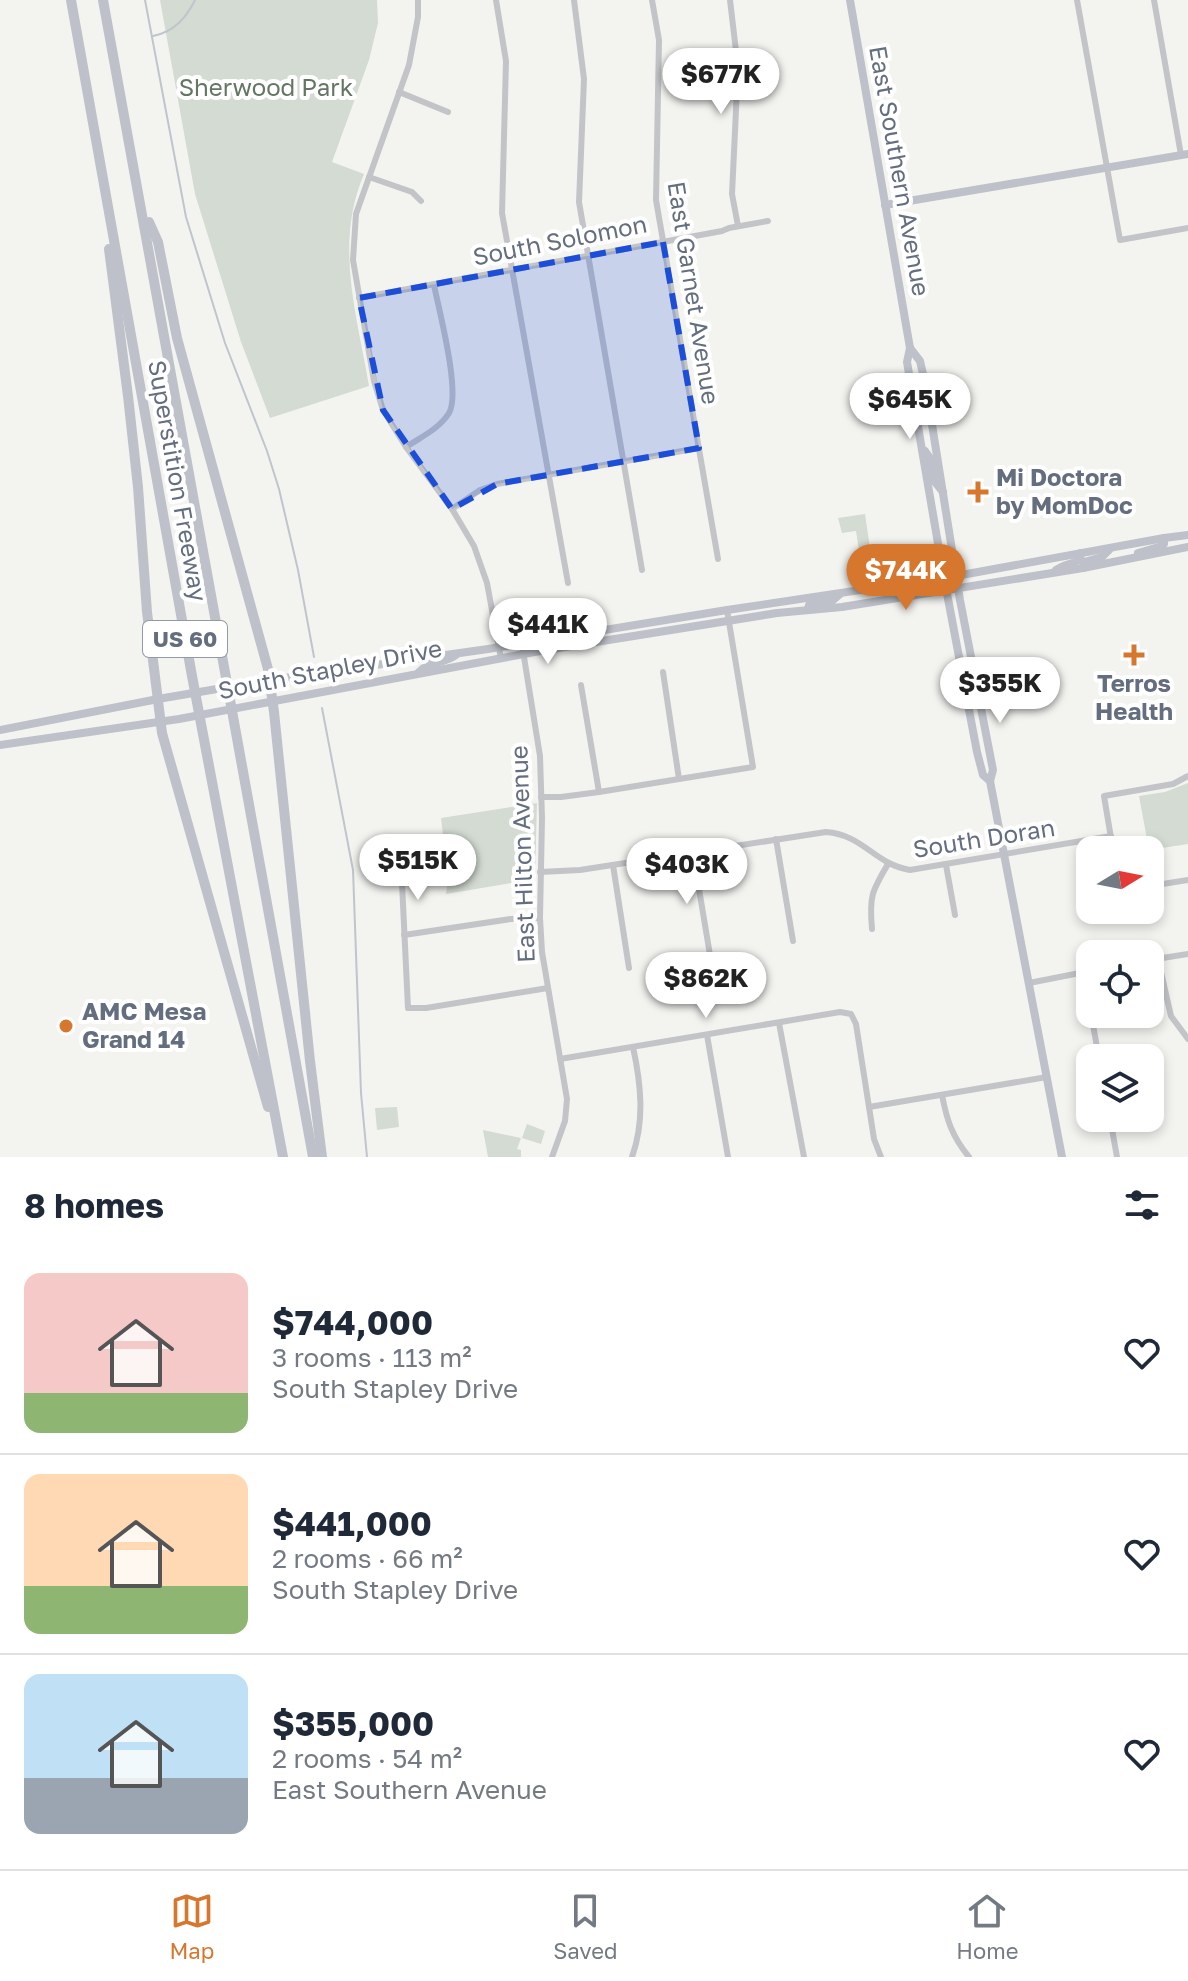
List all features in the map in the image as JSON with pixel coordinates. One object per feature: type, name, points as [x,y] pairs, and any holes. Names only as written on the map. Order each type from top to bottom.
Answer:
[{"type":"highway","name":"Superstition Freeway","points":[[71,0],[194,692],[282,1157]]},
{"type":"highway","name":"Superstition Freeway","points":[[103,0],[313,1157]]},
{"type":"highway","points":[[93,120],[128,396],[147,612],[162,733],[282,1157]]},
{"type":"highway","points":[[141,205],[158,242],[177,338],[270,680],[322,1157]]},
{"type":"main road","name":"East Southern Avenue","points":[[850,0],[910,348],[907,362],[944,577],[983,775],[990,781]]},
{"type":"main road","points":[[885,205],[1185,154]]},
{"type":"main road","name":"East Southern Avenue","points":[[910,348],[920,361],[926,387],[993,770],[990,781],[1062,1157]]},
{"type":"main road","points":[[913,395],[919,405],[928,446],[936,448]]},
{"type":"main road","points":[[922,451],[930,458],[935,482],[943,493]]},
{"type":"main road","name":"South Stapley Drive","points":[[0,730],[270,680],[522,644],[1188,535]]},
{"type":"main road","points":[[1131,558],[1141,551],[1162,546],[1164,538]]},
{"type":"main road","name":"South Stapley Drive","points":[[0,745],[179,719],[419,673],[729,620],[842,607],[1083,568],[1188,547]]},
{"type":"main road","points":[[1083,568],[1084,562],[1102,557],[1110,549]]},
{"type":"main road","points":[[1053,572],[1080,559],[1081,553]]},
{"type":"main road","points":[[808,610],[809,605],[832,601],[841,593]]},
{"type":"main road","points":[[419,673],[424,667],[444,662],[458,653]]},
{"type":"main road","points":[[382,680],[387,674],[413,668],[417,660]]},
{"type":"main road","points":[[971,716],[975,718],[989,752]]},
{"type":"street","points":[[418,0],[415,40],[409,65],[356,214],[353,260],[375,385],[383,410],[473,544],[493,606],[501,659]]},
{"type":"street","points":[[496,0],[506,61],[502,213],[568,583]]},
{"type":"street","points":[[574,0],[584,79],[579,202],[642,570]]},
{"type":"street","name":"East Garnet Avenue","points":[[652,0],[659,40],[656,200],[718,559]]},
{"type":"street","points":[[730,0],[738,68],[732,194],[738,226]]},
{"type":"street","points":[[1077,0],[1120,240],[1188,228]]},
{"type":"street","points":[[1154,0],[1185,154]]},
{"type":"street","points":[[399,92],[448,112]]},
{"type":"street","points":[[369,177],[412,192],[421,201]]},
{"type":"street","name":"South Solomon","points":[[359,298],[768,221]]},
{"type":"street","points":[[406,447],[440,424],[451,409],[453,385],[434,285]]},
{"type":"street","points":[[452,509],[480,490],[513,480],[699,448]]},
{"type":"street","points":[[541,797],[599,792],[753,767],[727,610]]},
{"type":"street","name":"East Hilton Avenue","points":[[522,644],[540,756],[542,952],[567,1099],[565,1121],[552,1157]]},
{"type":"street","points":[[663,672],[679,779]]},
{"type":"street","points":[[581,685],[599,792]]},
{"type":"street","points":[[1111,836],[1104,796],[1173,784],[1188,776]]},
{"type":"street","name":"South Doran","points":[[540,872],[580,870],[817,832],[841,833],[888,864],[910,870],[1076,842]]},
{"type":"street","points":[[776,839],[793,941]]},
{"type":"street","points":[[693,853],[710,955]]},
{"type":"street","points":[[872,929],[870,899],[888,864]]},
{"type":"street","points":[[613,865],[629,968]]},
{"type":"street","points":[[946,865],[955,915]]},
{"type":"street","points":[[406,866],[402,883],[408,1008],[426,1008],[548,988]]},
{"type":"street","points":[[1164,884],[1188,880]]},
{"type":"street","points":[[404,935],[511,919],[540,918]]},
{"type":"street","points":[[1164,958],[1188,954]]},
{"type":"street","points":[[1029,983],[1076,974]]},
{"type":"street","points":[[1164,985],[1171,1016],[1188,1039]]},
{"type":"street","points":[[560,1059],[840,1012],[851,1014],[856,1024],[874,1139],[881,1157]]},
{"type":"street","points":[[779,1023],[804,1157]]},
{"type":"street","points":[[707,1035],[728,1157]]},
{"type":"street","points":[[632,1157],[641,1114],[639,1073],[633,1047]]},
{"type":"street","points":[[869,1107],[1047,1077]]},
{"type":"street","points":[[942,1095],[956,1141],[969,1157]]},
{"type":"street","points":[[1113,1132],[1117,1157]]},
{"type":"highlighted area","points":[[663,242],[699,448],[497,484],[452,509],[383,410],[359,298]]},
{"type":"green space","name":"Sherwood Park","points":[[160,0],[377,0],[378,23],[369,60],[332,162],[364,174],[355,200],[349,253],[354,306],[369,386],[270,418],[241,342],[195,194]]},
{"type":"green space","points":[[865,514],[870,548],[859,550],[856,531],[842,533],[838,518]]},
{"type":"green space","points":[[1188,783],[1188,844],[1164,848],[1164,836],[1146,836],[1139,796],[1165,792]]},
{"type":"green space","points":[[537,803],[535,879],[446,894],[448,880],[441,818]]},
{"type":"green space","points":[[397,1107],[399,1127],[377,1130],[375,1108]]},
{"type":"green space","points":[[527,1124],[545,1131],[541,1144],[522,1138]]},
{"type":"green space","points":[[483,1130],[521,1138],[517,1149],[521,1150],[521,1157],[488,1157]]},
{"type":"waterway","points":[[145,0],[186,217],[225,343],[279,489],[314,657]]},
{"type":"waterway","points":[[153,36],[178,23],[195,0]]},
{"type":"waterway","points":[[322,708],[353,870],[361,1093],[367,1157]]},
{"type":"place","name":"Mi Doctora by MomDoc","points":[[978,492]]},
{"type":"place","name":"Terros Health","points":[[1134,655]]},
{"type":"place","name":"AMC Mesa Grand 14","points":[[66,1026]]}]
